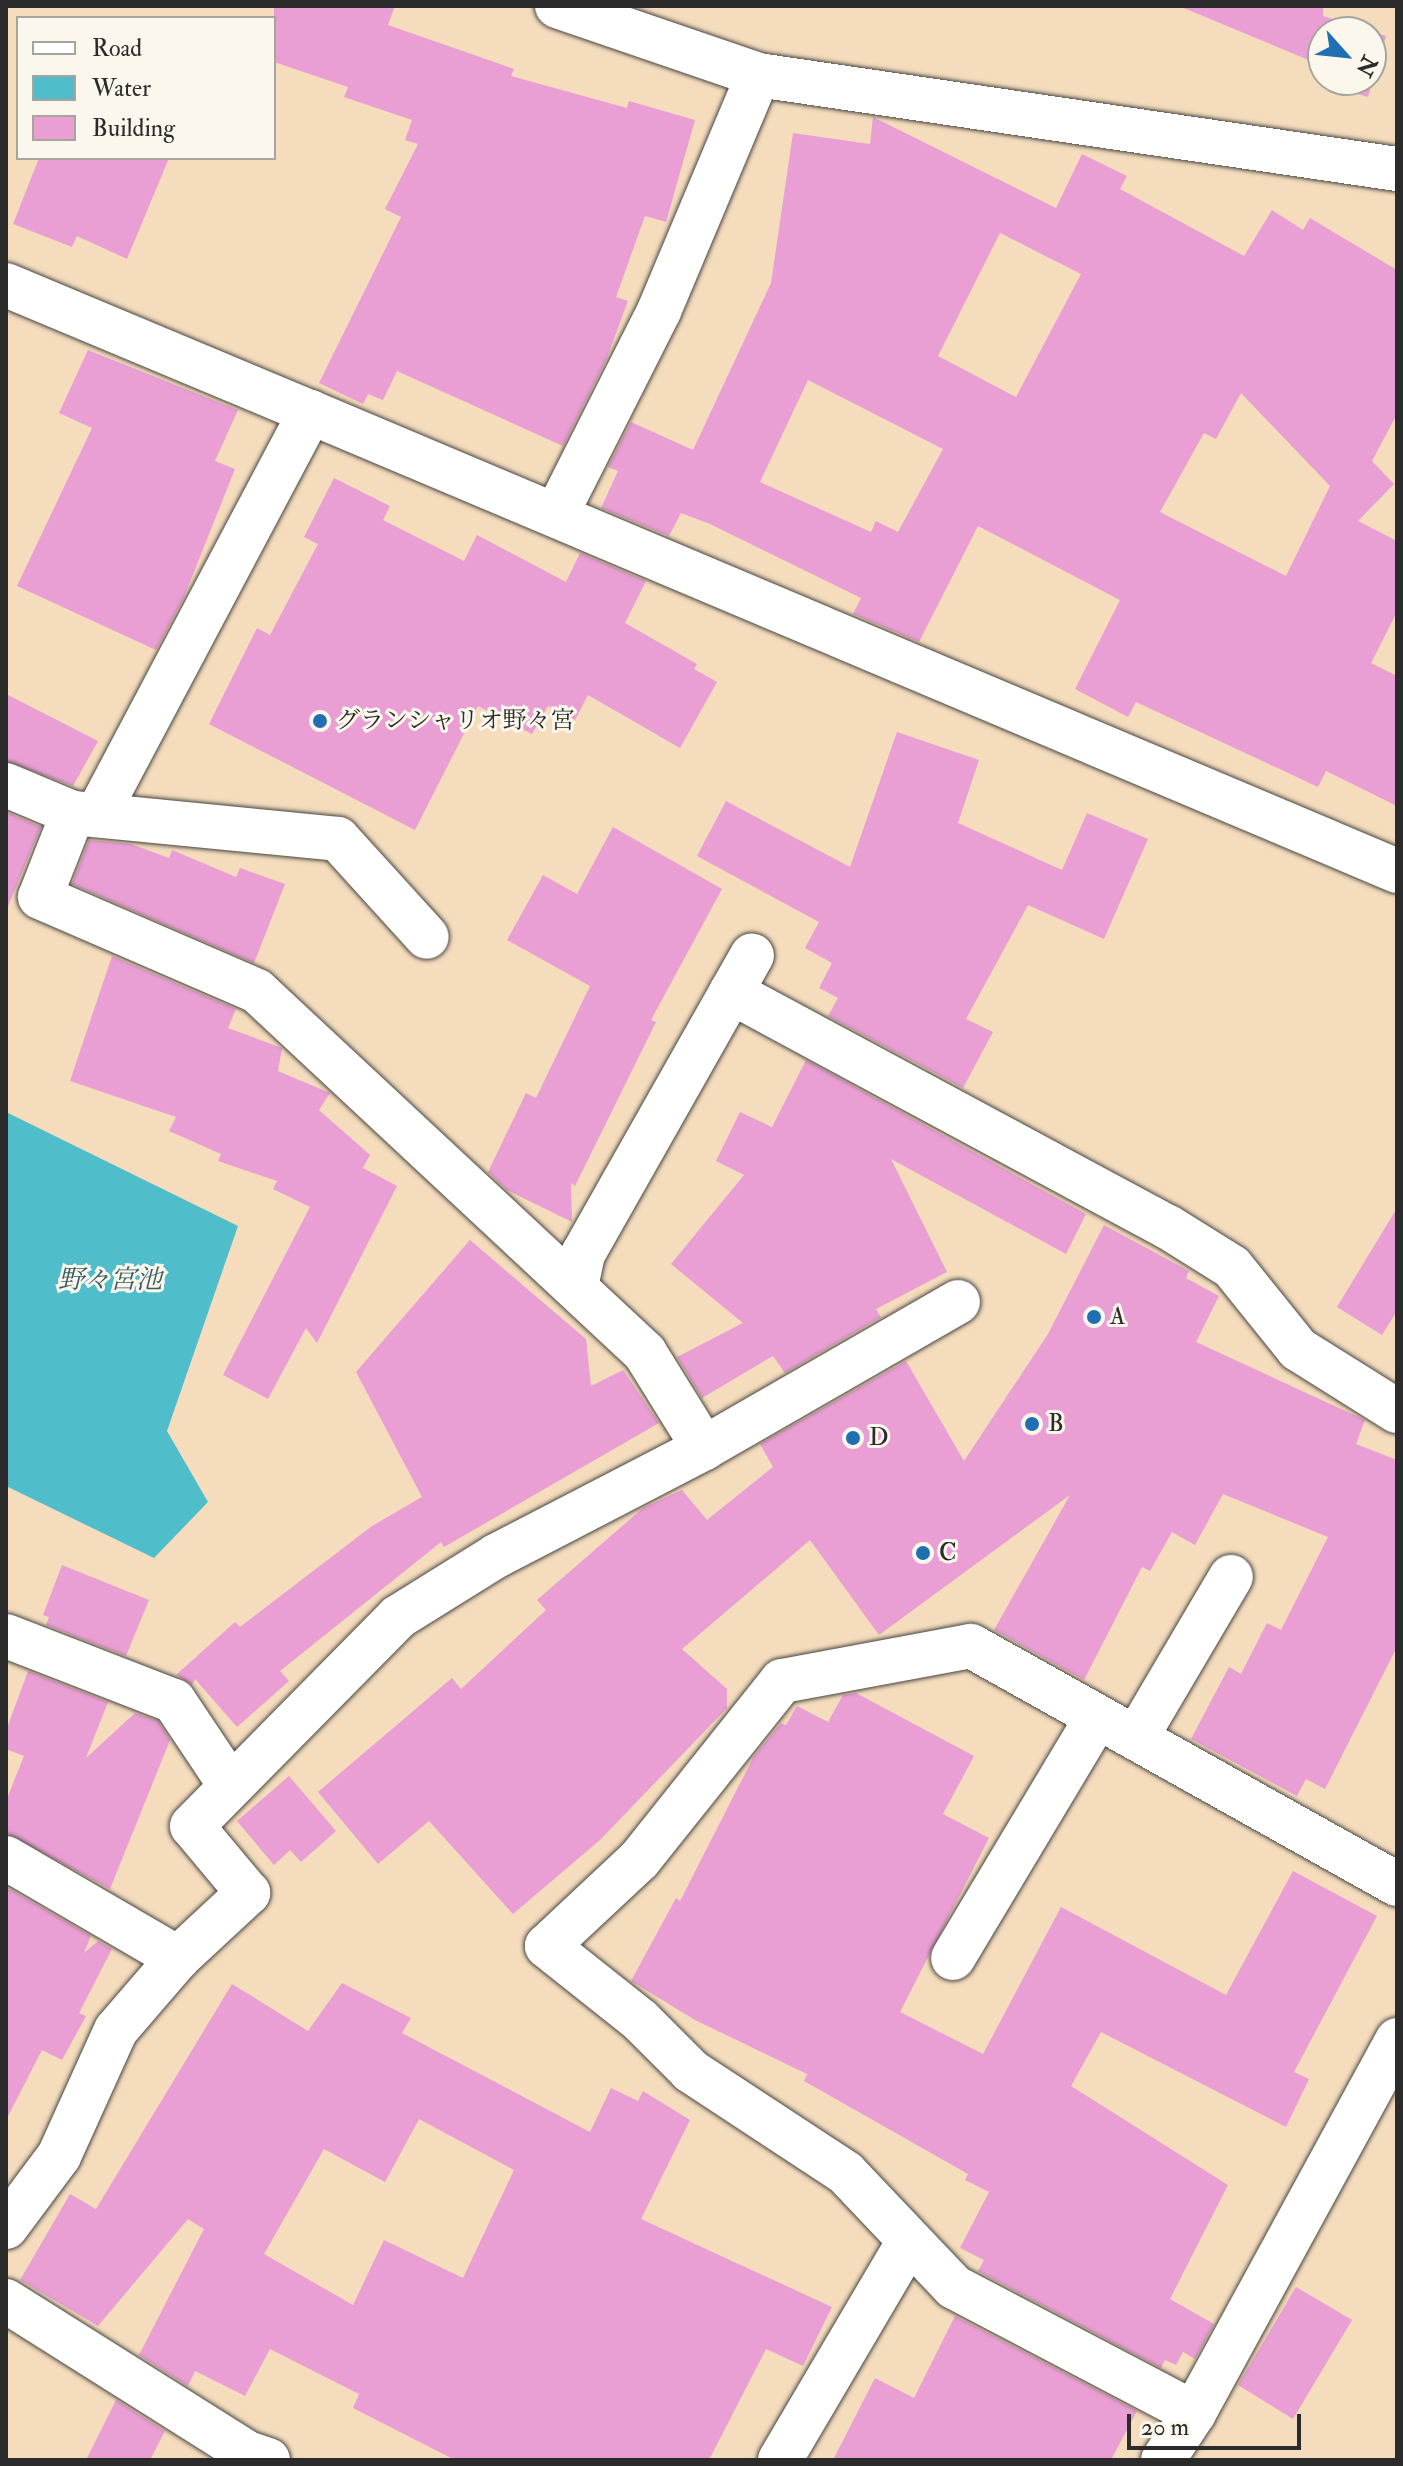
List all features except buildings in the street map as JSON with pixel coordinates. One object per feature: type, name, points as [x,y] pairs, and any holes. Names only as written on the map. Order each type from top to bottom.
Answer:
[{"type":"street","points":[[557,6],[634,20],[758,75],[1397,169]]},
{"type":"street","points":[[557,513],[659,311],[758,75]]},
{"type":"street","points":[[6,285],[557,513],[1397,871]]},
{"type":"street","points":[[310,412],[40,897],[257,991],[524,1245],[576,1287],[645,1353],[704,1448]]},
{"type":"street","points":[[6,785],[85,814],[338,839],[427,937]]},
{"type":"street","points":[[576,1287],[583,1254],[752,955]]},
{"type":"street","points":[[731,992],[1168,1227],[1232,1267],[1298,1349],[1397,1411]]},
{"type":"street","points":[[6,2227],[59,2156],[116,2030],[178,1958],[248,1893],[192,1826],[398,1617],[496,1556],[704,1448],[958,1302]]},
{"type":"street","points":[[1136,1738],[1231,1577]]},
{"type":"street","points":[[6,1636],[174,1701],[230,1785]]},
{"type":"street","points":[[1194,2413],[954,2287],[908,2243],[846,2173],[691,2071],[640,2020],[547,1946],[639,1860],[782,1681],[971,1646],[1397,1884]]},
{"type":"street","points":[[953,1958],[1097,1717]]},
{"type":"street","points":[[6,1858],[178,1958]]},
{"type":"street","points":[[1163,2460],[1194,2413],[1397,2040]]},
{"type":"street","points":[[780,2460],[908,2243]]},
{"type":"street","points":[[6,2301],[253,2458]]},
{"type":"water","name":"野々宮池","points":[[6,1112],[238,1226],[167,1431],[208,1502],[154,1558],[6,1486]]},
{"type":"place","name":"グランシャリオ野々宮","points":[[320,721]]},
{"type":"place","name":"A","points":[[1094,1317]]},
{"type":"place","name":"B","points":[[1032,1424]]},
{"type":"place","name":"D","points":[[853,1438]]},
{"type":"place","name":"C","points":[[923,1553]]}]
